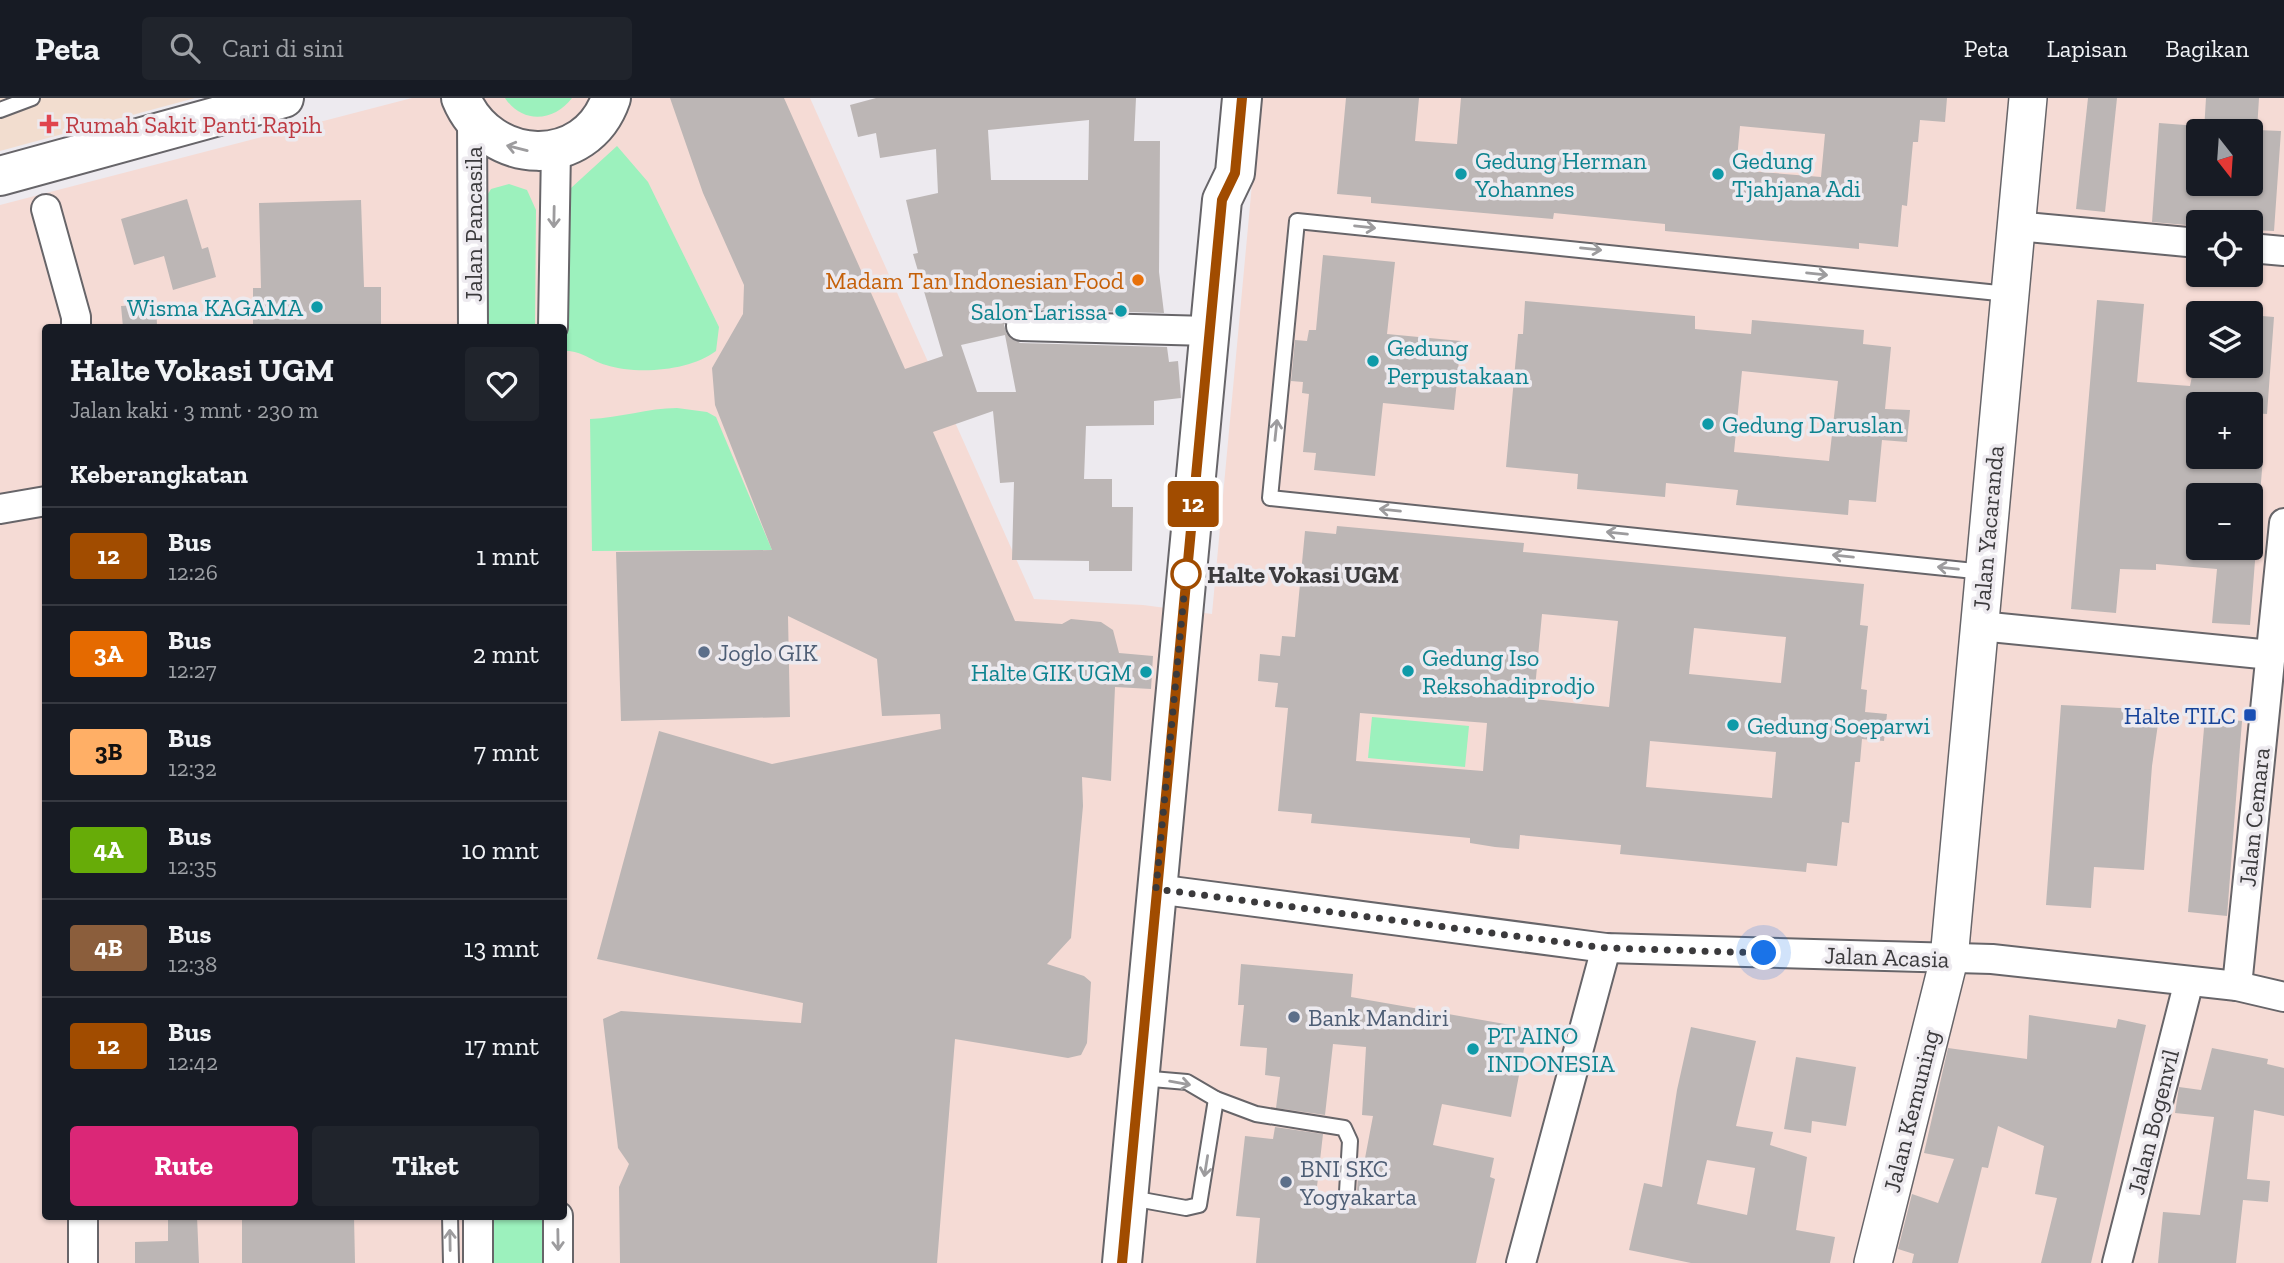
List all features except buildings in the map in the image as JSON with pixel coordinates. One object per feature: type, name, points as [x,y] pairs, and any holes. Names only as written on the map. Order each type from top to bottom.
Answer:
[{"type":"main road","points":[[0,176],[284,98]]},
{"type":"main road","points":[[467,109],[494,140],[533,152],[556,149],[585,134],[604,114],[611,98]]},
{"type":"main road","points":[[1220,98],[1213,173],[1222,200]]},
{"type":"main road","points":[[1122,1263],[1222,200],[1235,173],[1242,98]]},
{"type":"street","name":"Jalan Yacaranda","points":[[1949,959],[2028,98]]},
{"type":"street","name":"Jalan Pancasila","points":[[467,109],[473,324]]},
{"type":"street","points":[[553,324],[556,149]]},
{"type":"street","points":[[46,209],[76,324]]},
{"type":"street","points":[[2016,226],[2186,242]]},
{"type":"street","points":[[2263,249],[2284,251]]},
{"type":"street","points":[[1021,326],[1209,331]]},
{"type":"street","points":[[0,509],[42,501]]},
{"type":"street","name":"Jalan Cemara","points":[[2237,986],[2275,692],[2271,655],[2284,523]]},
{"type":"street","points":[[1980,626],[2271,655]]},
{"type":"street","name":"Jalan Acasia","points":[[1156,889],[1606,948],[1992,959],[2237,986],[2284,997]]},
{"type":"street","points":[[1521,1263],[1606,948]]},
{"type":"street","name":"Jalan Kemuning","points":[[1873,1263],[1949,959]]},
{"type":"street","name":"Jalan Bogenvil","points":[[2117,1263],[2189,981]]},
{"type":"street","points":[[83,1220],[83,1263]]},
{"type":"street","points":[[478,1220],[478,1263]]},
{"type":"street","points":[[558,1220],[558,1263]]},
{"type":"lane","points":[[0,110],[32,98]]},
{"type":"lane","points":[[1984,572],[1270,498],[1297,220],[2010,294]]},
{"type":"lane","points":[[1139,1078],[1187,1082],[1216,1099],[1256,1114],[1344,1128],[1350,1141],[1347,1192]]},
{"type":"lane","points":[[1129,1198],[1186,1208],[1199,1205],[1216,1099]]},
{"type":"lane","points":[[450,1220],[451,1263]]},
{"type":"shaded area","name":"Rumah Sakit Panti Rapih","points":[[0,98],[195,98],[0,151]]},
{"type":"shaded area","points":[[412,98],[810,98],[1034,599],[1143,605],[1212,614],[1260,98],[2284,98],[2284,1263],[0,1263],[0,205]]},
{"type":"green space","points":[[505,98],[572,98],[556,112],[538,117],[520,112]]},
{"type":"green space","points":[[617,146],[648,182],[719,327],[716,351],[705,358],[678,367],[648,370],[606,365],[567,351],[571,188]]},
{"type":"green space","points":[[509,184],[527,190],[536,210],[535,324],[484,324],[486,197],[491,189]]},
{"type":"green space","points":[[677,408],[707,412],[716,417],[772,550],[592,551],[590,419]]},
{"type":"green space","points":[[1372,717],[1469,726],[1465,767],[1368,758]]},
{"type":"green space","points":[[490,1220],[542,1220],[542,1263],[490,1263]]},
{"type":"bus line","name":"12","points":[[1122,1263],[1222,200],[1235,173],[1242,98]]},
{"type":"place","name":"Rumah Sakit Panti Rapih","points":[[49,124]]},
{"type":"place","name":"Gedung Herman Yohannes","points":[[1461,174]]},
{"type":"place","name":"Gedung Tjahjana Adi","points":[[1718,174]]},
{"type":"place","name":"Madam Tan Indonesian Food","points":[[1138,280]]},
{"type":"place","name":"Wisma KAGAMA","points":[[317,307]]},
{"type":"place","name":"Salon Larissa","points":[[1121,311]]},
{"type":"place","name":"Gedung Perpustakaan","points":[[1373,361]]},
{"type":"place","name":"Gedung Daruslan","points":[[1708,424]]},
{"type":"place","name":"Halte Vokasi UGM","points":[[1186,574]]},
{"type":"place","name":"Joglo GIK","points":[[704,652]]},
{"type":"place","name":"Gedung Iso Reksohadiprodjo","points":[[1408,671]]},
{"type":"place","name":"Halte GIK UGM","points":[[1146,672]]},
{"type":"place","name":"Halte TILC","points":[[2250,715]]},
{"type":"place","name":"Gedung Soeparwi","points":[[1733,725]]},
{"type":"place","name":"Bank Mandiri","points":[[1294,1017]]},
{"type":"place","name":"PT AINO INDONESIA","points":[[1473,1049]]},
{"type":"place","name":"BNI SKC Yogyakarta","points":[[1286,1182]]},
{"type":"route","points":[[1186,574],[1156,889],[1606,948],[1764,953]]}]
